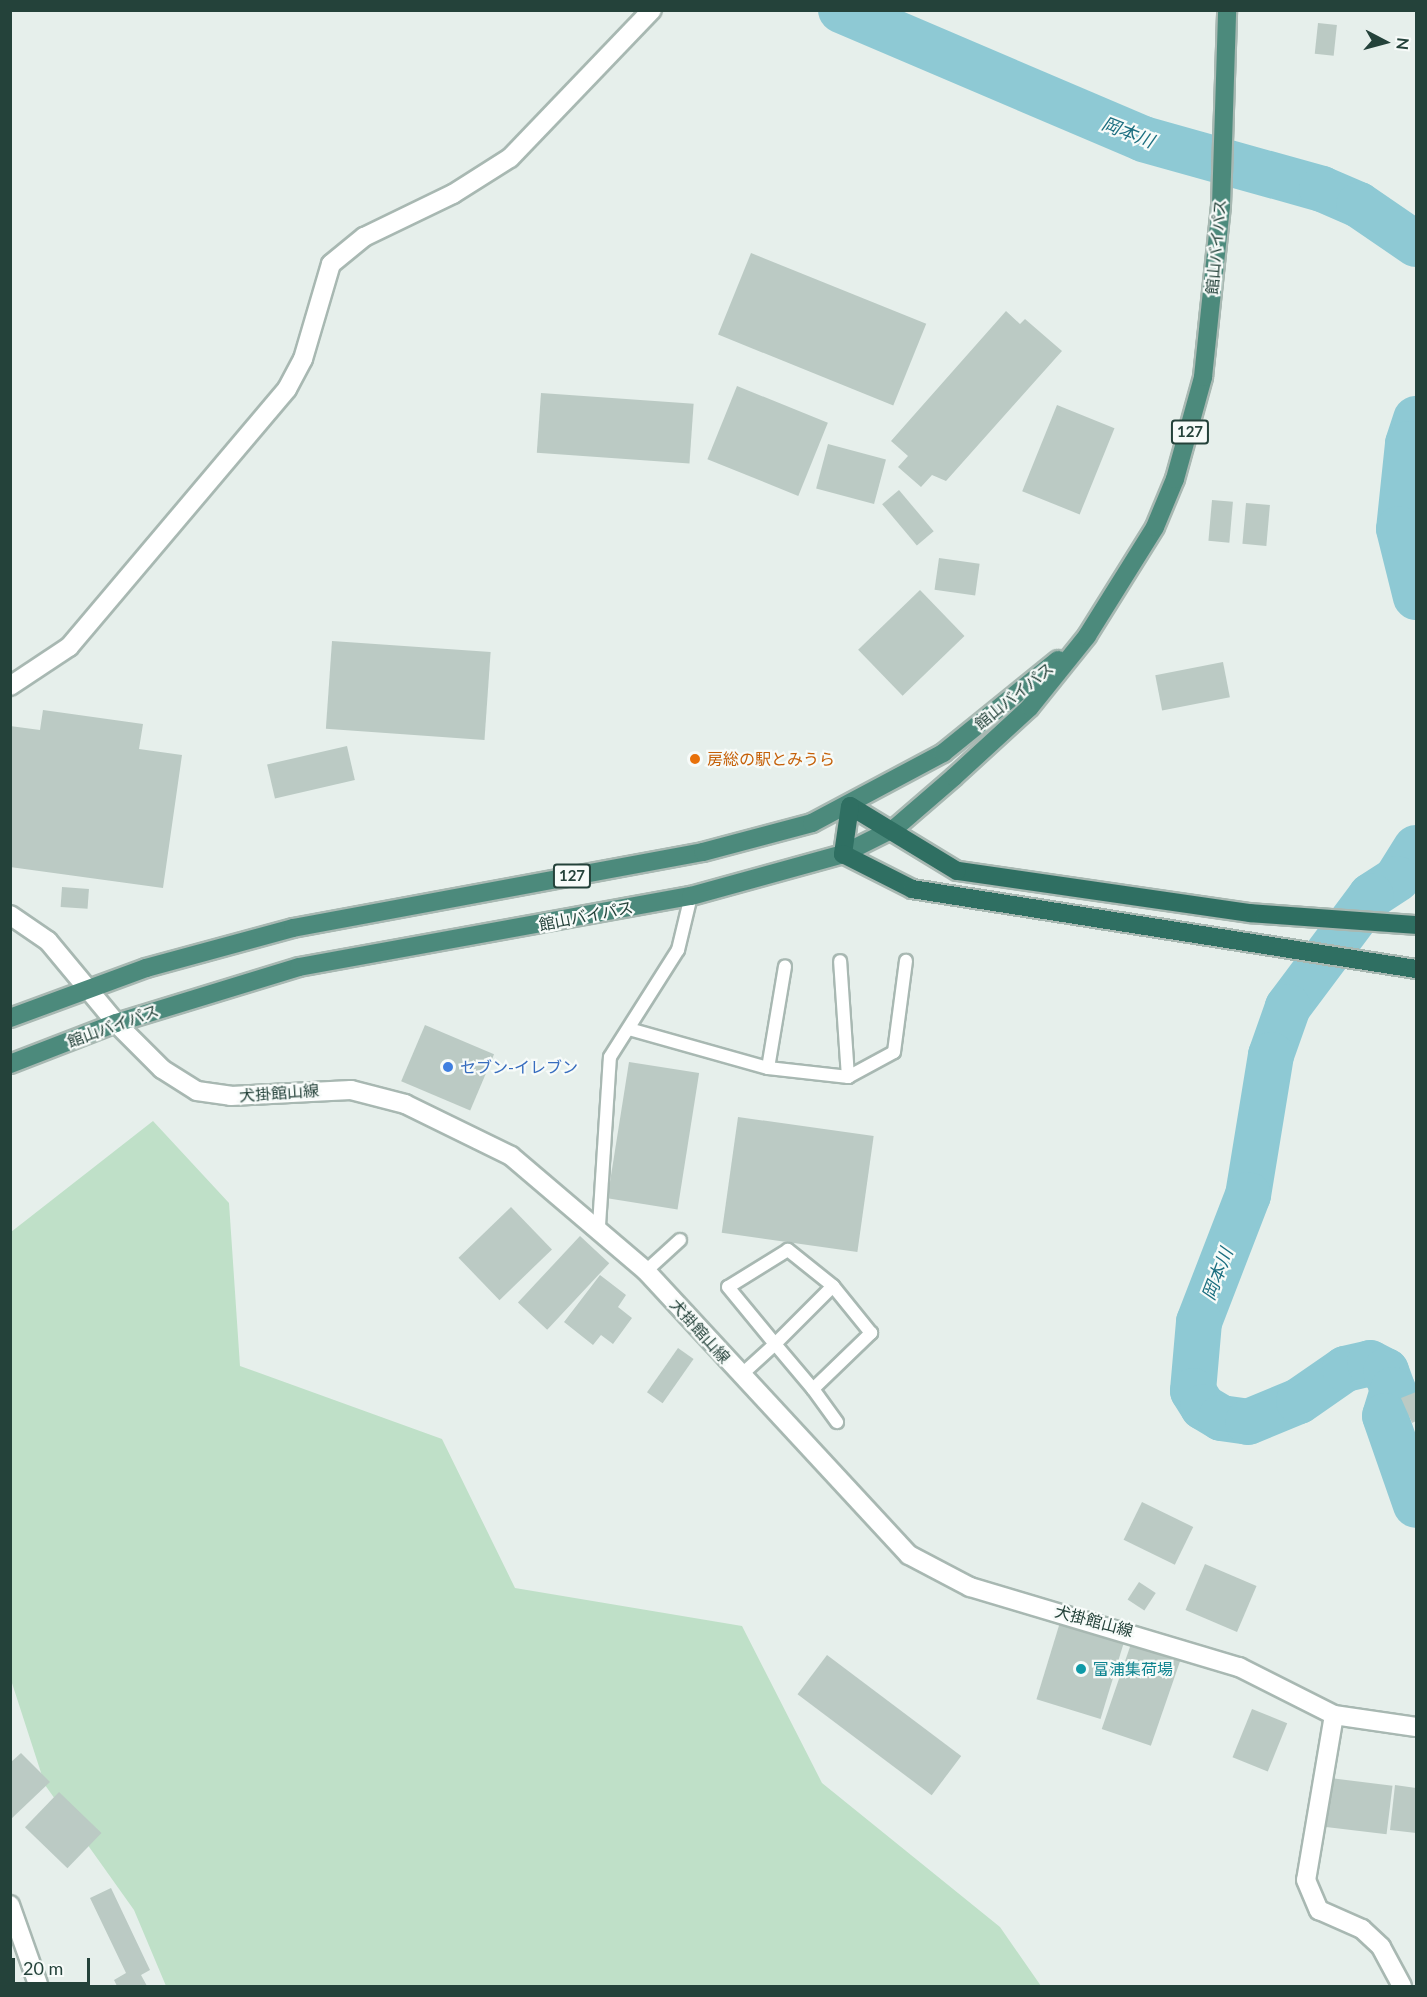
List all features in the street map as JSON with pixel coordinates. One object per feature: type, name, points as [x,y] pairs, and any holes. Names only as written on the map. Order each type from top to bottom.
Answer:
[{"type":"highway","name":"館山バイパス","points":[[10,1064],[116,1023],[299,967],[691,896],[843,854],[895,828],[1030,707],[1088,636],[1155,526],[1190,434],[1203,377],[1221,206],[1227,10]]},
{"type":"highway","name":"館山バイパス","points":[[10,1018],[92,990],[146,968],[293,928],[703,852],[812,823],[850,806],[943,753],[1088,636]]},
{"type":"highway","points":[[1414,969],[940,895],[886,879],[843,854],[850,806],[895,828],[921,853],[957,871],[1250,913],[1416,925]]},
{"type":"main road","points":[[10,686],[69,647],[287,389],[303,359],[331,264],[364,237],[453,194],[510,158],[652,10]]},
{"type":"main road","name":"犬掛館山線","points":[[10,915],[48,941],[92,990],[116,1023],[162,1069],[197,1091],[231,1096],[351,1090],[405,1104],[511,1156],[599,1226],[646,1271],[740,1376],[909,1556],[970,1587],[1138,1632],[1239,1667],[1334,1715],[1416,1728]]},
{"type":"main road","points":[[1334,1715],[1306,1880],[1318,1910],[1362,1929],[1381,1947],[1402,1986]]},
{"type":"main road","points":[[10,1905],[38,1984]]},
{"type":"lane","points":[[599,1226],[609,1057],[678,950],[691,896]]},
{"type":"lane","points":[[840,961],[848,1077]]},
{"type":"lane","points":[[629,1029],[768,1068],[848,1077],[894,1052],[906,961]]},
{"type":"lane","points":[[768,1068],[785,966]]},
{"type":"lane","points":[[646,1271],[680,1240]]},
{"type":"lane","points":[[813,1389],[872,1333],[833,1286],[788,1250],[728,1287],[813,1389],[837,1422]]},
{"type":"lane","points":[[740,1376],[833,1286]]},
{"type":"green space","points":[[153,1121],[229,1203],[240,1366],[442,1439],[515,1588],[742,1626],[822,1783],[1000,1927],[1041,1986],[166,1986],[134,1910],[45,1785],[11,1680],[11,1232]]},
{"type":"building","points":[[1318,23],[1337,25],[1334,56],[1315,54]]},
{"type":"building","points":[[751,253],[926,324],[893,405],[718,335]]},
{"type":"building","points":[[1006,311],[1020,324],[1025,319],[1062,351],[946,481],[932,475],[921,487],[898,467],[908,456],[891,441]]},
{"type":"building","points":[[737,386],[828,423],[798,496],[707,459]]},
{"type":"building","points":[[541,393],[694,404],[689,464],[537,453]]},
{"type":"building","points":[[1057,405],[1114,428],[1080,514],[1022,491]]},
{"type":"building","points":[[828,444],[886,460],[874,504],[816,488]]},
{"type":"building","points":[[899,490],[934,531],[917,546],[882,504]]},
{"type":"building","points":[[1212,500],[1233,502],[1229,543],[1208,541]]},
{"type":"building","points":[[1246,503],[1270,505],[1266,546],[1242,544]]},
{"type":"building","points":[[939,558],[980,564],[975,595],[935,590]]},
{"type":"building","points":[[920,590],[964,636],[903,696],[858,650]]},
{"type":"building","points":[[332,641],[491,652],[484,740],[326,729]]},
{"type":"building","points":[[1223,662],[1230,697],[1162,711],[1155,675]]},
{"type":"building","points":[[43,710],[143,724],[139,749],[182,755],[163,888],[10,867],[10,726],[40,730]]},
{"type":"building","points":[[347,746],[355,780],[275,799],[267,764]]},
{"type":"building","points":[[62,887],[89,889],[88,909],[61,907]]},
{"type":"building","name":"セブン-イレブン","points":[[425,1025],[494,1054],[470,1110],[401,1081]]},
{"type":"building","points":[[629,1062],[699,1073],[678,1209],[607,1198]]},
{"type":"building","points":[[738,1117],[874,1136],[857,1252],[722,1233]]},
{"type":"building","points":[[511,1207],[552,1249],[499,1300],[458,1258]]},
{"type":"building","points":[[580,1236],[609,1263],[547,1330],[518,1303]]},
{"type":"building","points":[[600,1275],[626,1295],[618,1307],[632,1318],[613,1344],[601,1335],[593,1345],[564,1322]]},
{"type":"building","points":[[678,1348],[694,1359],[663,1403],[647,1392]]},
{"type":"building","points":[[1416,1392],[1416,1421],[1412,1423],[1401,1398]]},
{"type":"building","points":[[1142,1502],[1193,1527],[1175,1565],[1124,1540]]},
{"type":"building","points":[[1205,1564],[1257,1586],[1237,1632],[1185,1610]]},
{"type":"building","points":[[1139,1582],[1156,1593],[1144,1611],[1128,1600]]},
{"type":"building","name":"富浦集荷場","points":[[1061,1619],[1125,1639],[1101,1719],[1036,1699]]},
{"type":"building","name":"富浦集荷場","points":[[1132,1641],[1181,1658],[1151,1746],[1102,1729]]},
{"type":"building","points":[[827,1655],[961,1756],[932,1795],[798,1694]]},
{"type":"building","points":[[1252,1709],[1287,1723],[1268,1771],[1233,1757]]},
{"type":"building","points":[[21,1753],[50,1782],[10,1820],[10,1763]]},
{"type":"building","points":[[1330,1778],[1393,1786],[1387,1834],[1324,1827]]},
{"type":"building","points":[[1395,1785],[1416,1788],[1416,1833],[1390,1830]]},
{"type":"building","points":[[59,1792],[101,1833],[67,1868],[25,1827]]},
{"type":"building","points":[[111,1888],[150,1970],[141,1975],[147,1986],[117,1986],[114,1980],[126,1973],[90,1898]]},
{"type":"waterway","name":"岡本川","points":[[841,10],[1143,139],[1322,189],[1359,205],[1416,244]]},
{"type":"waterway","name":"岡本川","points":[[1416,419],[1408,444],[1399,529],[1416,597]]},
{"type":"waterway","name":"岡本川","points":[[1416,848],[1397,879],[1371,896],[1288,1007],[1271,1055],[1248,1195],[1199,1322],[1193,1391],[1203,1407],[1221,1418],[1248,1422],[1299,1401],[1345,1369],[1370,1363],[1386,1371],[1393,1390],[1385,1416],[1416,1505]]},
{"type":"place","name":"房総の駅とみうら","points":[[695,759]]},
{"type":"place","name":"セブン-イレブン","points":[[448,1067]]},
{"type":"place","name":"富浦集荷場","points":[[1081,1669]]}]
